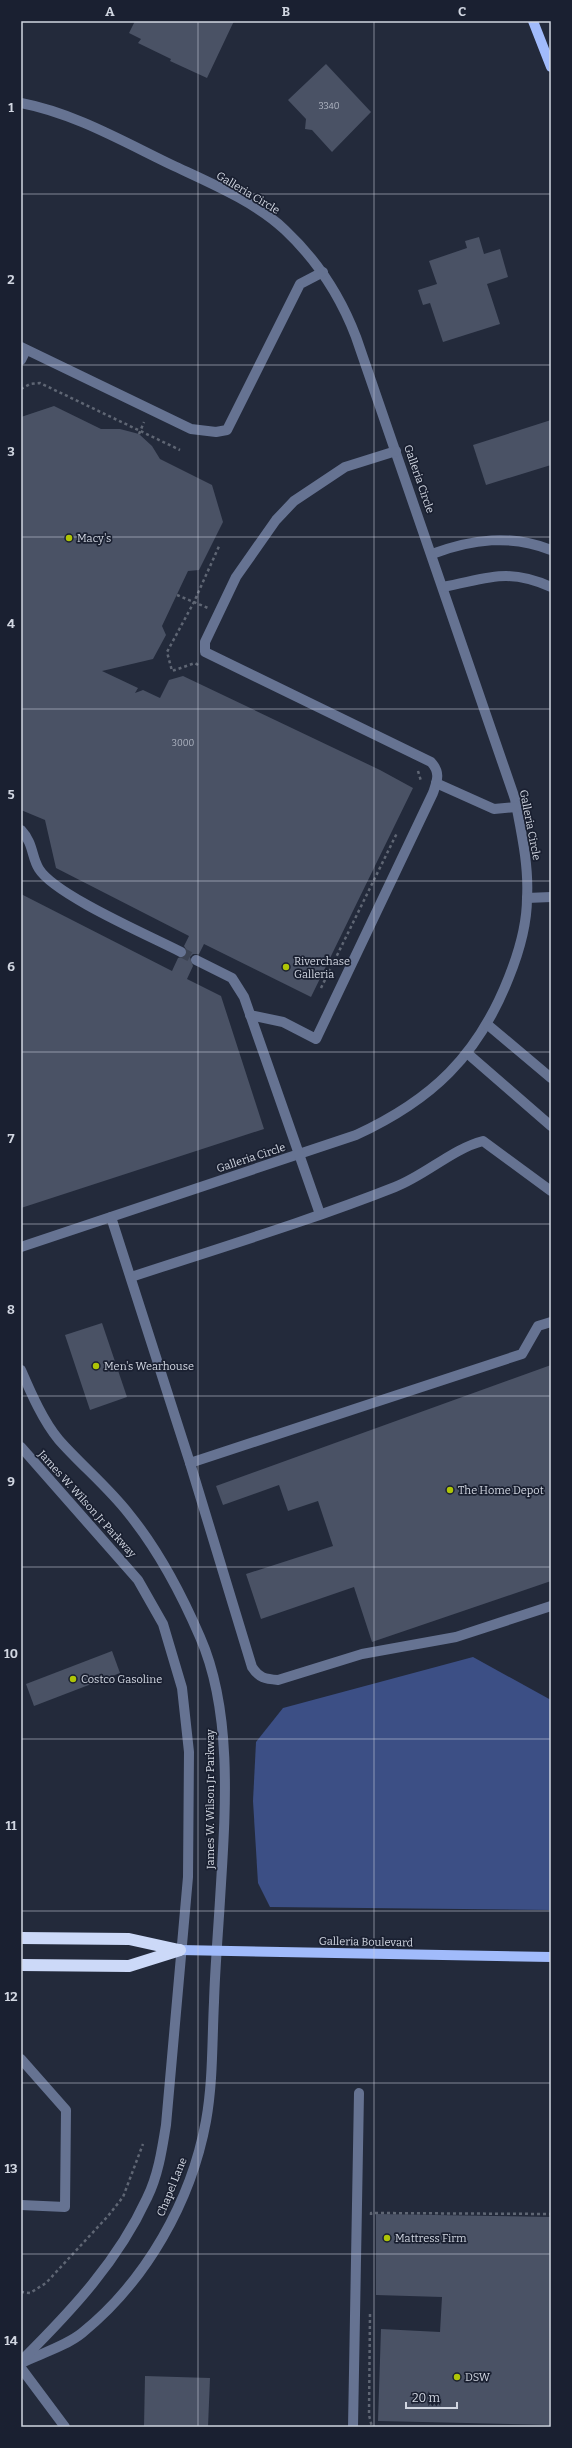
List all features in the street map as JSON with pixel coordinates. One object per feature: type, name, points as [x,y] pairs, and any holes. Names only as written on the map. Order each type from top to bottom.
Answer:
[{"type":"highway","points":[[21,1938],[129,1939],[180,1950]]},
{"type":"highway","points":[[21,1965],[129,1966],[180,1950]]},
{"type":"main road","points":[[533,21],[551,68]]},
{"type":"main road","name":"Galleria Boulevard","points":[[180,1950],[217,1952],[551,1956]]},
{"type":"street","name":"Galleria Circle","points":[[21,103],[63,114],[203,180],[255,208],[284,228],[323,272],[346,311],[432,554],[516,807],[525,854],[528,898],[518,955],[497,1008],[488,1025],[458,1065],[426,1095],[404,1110],[356,1135],[21,1247]]},
{"type":"street","points":[[21,360],[24,348],[191,429],[216,432],[227,430],[300,284],[323,272]]},
{"type":"street","points":[[250,1015],[283,1022],[316,1039],[438,776],[437,768],[431,762],[205,652],[204,642],[236,577],[259,544],[294,501],[345,467],[396,451]]},
{"type":"street","points":[[432,554],[477,541],[506,539],[536,544],[551,550]]},
{"type":"street","points":[[443,587],[485,576],[506,574],[522,577],[551,587]]},
{"type":"street","points":[[436,783],[494,809],[516,807]]},
{"type":"street","points":[[21,830],[32,844],[38,868],[59,889],[181,952]]},
{"type":"street","points":[[528,898],[551,897]]},
{"type":"street","points":[[196,960],[232,978],[244,997],[301,1154],[320,1214]]},
{"type":"street","points":[[488,1025],[551,1078]]},
{"type":"street","points":[[467,1053],[551,1126]]},
{"type":"street","points":[[131,1277],[320,1214],[408,1182],[469,1145],[483,1142],[551,1191]]},
{"type":"street","points":[[111,1217],[190,1463],[252,1667],[258,1675],[266,1679],[278,1680],[362,1654],[456,1636],[551,1606]]},
{"type":"street","points":[[190,1463],[522,1354],[538,1326],[551,1322]]},
{"type":"street","name":"James W. Wilson Jr Parkway","points":[[21,1370],[57,1438],[130,1514],[169,1572],[201,1639],[215,1682],[224,1734],[222,1865],[217,1952]]},
{"type":"street","name":"James W. Wilson Jr Parkway","points":[[21,1447],[138,1580],[163,1624],[182,1688],[188,1752],[188,1877],[180,1950]]},
{"type":"street","name":"Chapel Lane","points":[[21,2362],[99,2278],[124,2240],[148,2198],[160,2161],[166,2125],[180,1950]]},
{"type":"street","name":"Chapel Lane","points":[[21,2362],[80,2335],[112,2304],[140,2272],[171,2222],[193,2172],[206,2121],[213,2065],[213,2003],[217,1952]]},
{"type":"street","points":[[21,2059],[66,2110],[65,2207],[21,2205]]},
{"type":"street","points":[[353,2427],[359,2093]]},
{"type":"street","points":[[21,2368],[65,2427]]},
{"type":"path","points":[[21,389],[30,384],[40,383],[180,450]]},
{"type":"path","points":[[202,667],[195,663],[172,670],[167,652],[194,602],[220,544]]},
{"type":"path","points":[[177,595],[219,612]]},
{"type":"path","points":[[416,770],[422,779],[421,785]]},
{"type":"path","points":[[321,988],[400,827]]},
{"type":"path","points":[[21,2292],[30,2293],[46,2283],[108,2216],[123,2197],[143,2144]]},
{"type":"path","points":[[371,2220],[371,2213],[551,2214]]},
{"type":"path","points":[[370,2306],[370,2415],[372,2427]]},
{"type":"shaded area","points":[[473,1657],[551,1700],[551,1910],[270,1907],[258,1883],[253,1801],[256,1742],[283,1708]]},
{"type":"building","points":[[135,21],[234,21],[207,78],[170,61],[171,59],[138,43],[141,39],[129,33]]},
{"type":"building","points":[[326,64],[371,112],[332,152],[312,130],[305,129],[306,119],[288,100]]},
{"type":"building","points":[[479,237],[484,254],[500,249],[508,277],[487,284],[500,324],[443,342],[430,303],[423,305],[418,290],[437,284],[429,261],[467,248],[465,241]]},
{"type":"building","points":[[54,406],[101,429],[120,429],[139,434],[152,446],[160,459],[212,485],[223,522],[199,570],[188,571],[162,626],[166,635],[153,659],[102,671],[138,688],[135,693],[143,690],[160,698],[169,680],[183,676],[380,770],[413,788],[311,997],[204,944],[199,954],[193,954],[190,957],[193,966],[187,979],[221,996],[264,1129],[21,1208],[21,894],[172,971],[178,958],[187,955],[187,951],[184,946],[189,936],[56,868],[45,820],[21,810],[21,417]]},
{"type":"building","points":[[551,420],[551,465],[486,485],[473,445]]},
{"type":"building","name":"Men's Wearhouse","points":[[102,1323],[127,1397],[90,1410],[65,1335]]},
{"type":"building","name":"The Home Depot","points":[[551,1365],[551,1581],[372,1642],[354,1587],[261,1619],[246,1574],[333,1546],[318,1501],[288,1511],[279,1485],[223,1505],[216,1486]]},
{"type":"building","name":"Costco Gasoline","points":[[112,1651],[120,1673],[34,1706],[26,1684]]},
{"type":"building","points":[[376,2214],[551,2217],[549,2425],[378,2421],[381,2329],[440,2332],[442,2297],[376,2295]]},
{"type":"building","points":[[145,2376],[210,2378],[208,2427],[144,2427]]},
{"type":"tunnel","points":[[181,952],[196,960]]},
{"type":"place","name":"Macy's","points":[[69,538]]},
{"type":"place","name":"Riverchase Galleria","points":[[286,967]]},
{"type":"place","name":"Men's Wearhouse","points":[[96,1366]]},
{"type":"place","name":"The Home Depot","points":[[450,1490]]},
{"type":"place","name":"Costco Gasoline","points":[[73,1679]]},
{"type":"place","name":"Mattress Firm","points":[[387,2238]]},
{"type":"place","name":"DSW","points":[[457,2377]]}]
